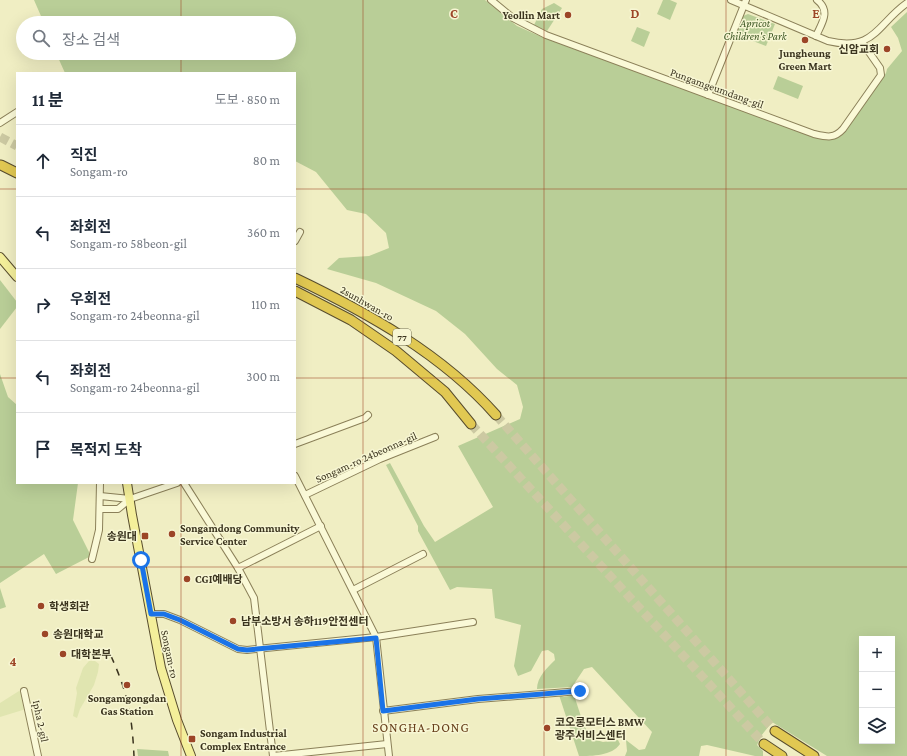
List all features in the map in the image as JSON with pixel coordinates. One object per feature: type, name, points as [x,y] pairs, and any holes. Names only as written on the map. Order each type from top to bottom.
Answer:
[{"type":"highway","points":[[1,164],[16,172]]},
{"type":"highway","name":"2sunhwan-ro","points":[[296,279],[384,326],[440,362],[477,393],[496,415]]},
{"type":"highway","name":"2sunhwan-ro","points":[[296,292],[351,320],[396,351],[445,392],[471,424]]},
{"type":"highway","points":[[775,731],[814,756]]},
{"type":"highway","points":[[764,744],[782,756]]},
{"type":"main road","points":[[0,257],[16,276]]},
{"type":"main road","name":"Songam-ro","points":[[127,484],[161,668],[172,705],[191,756]]},
{"type":"street","name":"Pungamgeumdang-gil","points":[[491,0],[513,18],[533,29],[814,134],[832,137],[844,129],[880,75],[880,68],[862,42]]},
{"type":"street","points":[[731,0],[745,3],[816,36],[839,43],[862,42],[878,31],[906,2]]},
{"type":"street","points":[[816,36],[825,13],[824,8],[817,0]]},
{"type":"street","points":[[708,95],[745,3]]},
{"type":"street","points":[[0,123],[16,113]]},
{"type":"street","points":[[296,239],[300,232]]},
{"type":"street","points":[[296,444],[366,418],[368,415]]},
{"type":"street","name":"Songam-ro 24beonna-gil","points":[[305,495],[380,459],[435,437]]},
{"type":"street","name":"Songam-ro 24beonna-gil","points":[[296,478],[354,590],[376,638],[389,756]]},
{"type":"street","points":[[92,559],[99,530],[100,484]]},
{"type":"street","points":[[100,509],[118,509],[130,499],[174,484]]},
{"type":"street","points":[[185,484],[238,568],[254,598],[258,615],[260,649],[273,756],[387,744]]},
{"type":"street","points":[[100,496],[130,499]]},
{"type":"street","points":[[238,568],[321,526]]},
{"type":"street","points":[[354,590],[423,554]]},
{"type":"street","points":[[151,614],[164,614],[180,620],[238,649],[260,649],[376,638],[473,622]]},
{"type":"street","name":"Ipha 2-gil","points":[[24,691],[38,756]]},
{"type":"street","points":[[383,711],[478,699],[580,691]]},
{"type":"green space","points":[[34,0],[485,0],[517,26],[544,38],[814,137],[829,140],[840,137],[843,134],[886,73],[887,69],[902,51],[898,38],[891,27],[907,12],[907,756],[827,756],[772,722],[761,736],[757,745],[763,751],[763,756],[755,756],[707,745],[701,746],[699,756],[625,756],[627,751],[626,740],[639,750],[645,749],[652,732],[592,667],[584,669],[572,687],[537,689],[537,685],[541,677],[555,660],[554,654],[548,650],[542,651],[531,671],[518,676],[514,666],[521,625],[495,618],[492,589],[457,587],[450,590],[418,531],[418,526],[386,465],[390,463],[424,526],[435,542],[493,507],[458,446],[520,419],[523,407],[517,385],[497,369],[465,334],[436,311],[376,283],[327,269],[339,258],[369,256],[389,248],[386,233],[366,214],[347,210],[316,172],[296,162],[296,72],[65,72],[59,60],[296,60],[296,16],[41,16]]},
{"type":"green space","points":[[663,0],[670,0],[677,3],[670,20],[657,14]]},
{"type":"green space","points":[[554,3],[562,8],[547,31],[534,25],[542,9]]},
{"type":"green space","name":"Apricot Children's Park","points":[[748,14],[775,24],[766,46],[735,34],[743,16]]},
{"type":"green space","points":[[637,27],[650,32],[644,47],[631,41]]},
{"type":"green space","points":[[778,76],[803,86],[798,99],[773,89]]},
{"type":"green space","points":[[0,280],[16,301],[16,308],[0,329]]},
{"type":"green space","points":[[0,374],[8,397],[16,404],[16,484],[78,484],[73,520],[91,556],[56,574],[44,554],[0,583]]},
{"type":"green space","points":[[0,588],[6,607],[0,609]]},
{"type":"green space","points":[[89,661],[95,661],[99,664],[98,672],[94,685],[80,709],[77,718],[73,716],[77,693],[76,688],[83,668]]},
{"type":"green space","points":[[19,691],[22,692],[26,709],[0,717],[0,703]]},
{"type":"green space","points":[[559,695],[564,697],[574,695],[584,726],[593,739],[603,742],[618,740],[620,744],[612,751],[607,753],[579,756]]},
{"type":"green space","points":[[137,749],[168,751],[169,756],[138,756]]},
{"type":"tunnel","points":[[0,137],[16,145]]},
{"type":"tunnel","points":[[496,415],[775,731]]},
{"type":"tunnel","points":[[471,424],[764,744]]},
{"type":"railway","points":[[111,656],[128,705],[132,728],[134,756]]},
{"type":"place","name":"Yeollin Mart","points":[[568,15]]},
{"type":"place","name":"Jungheung Green Mart","points":[[805,40]]},
{"type":"place","name":"신암교회","points":[[887,49]]},
{"type":"place","name":"Songamdong Community Service Center","points":[[172,534]]},
{"type":"place","name":"송원대","points":[[145,536]]},
{"type":"place","name":"CGI예배당","points":[[187,579]]},
{"type":"place","name":"학생회관","points":[[41,606]]},
{"type":"place","name":"남부소방서 송하119안전센터","points":[[233,621]]},
{"type":"place","name":"송원대학교","points":[[45,634]]},
{"type":"place","name":"대학본부","points":[[63,654]]},
{"type":"place","name":"Songamgongdan Gas Station","points":[[127,685]]},
{"type":"place","name":"코오롱모터스 BMW 광주서비스센터","points":[[547,728]]},
{"type":"place","name":"Songam Industrial Complex Entrance","points":[[192,739]]},
{"type":"district","name":"SONGHA-DONG","points":[[421,727]]},
{"type":"route","points":[[141,560],[151,614],[164,614],[180,620],[238,649],[247,650],[376,638],[383,711],[478,699],[580,691]]}]
